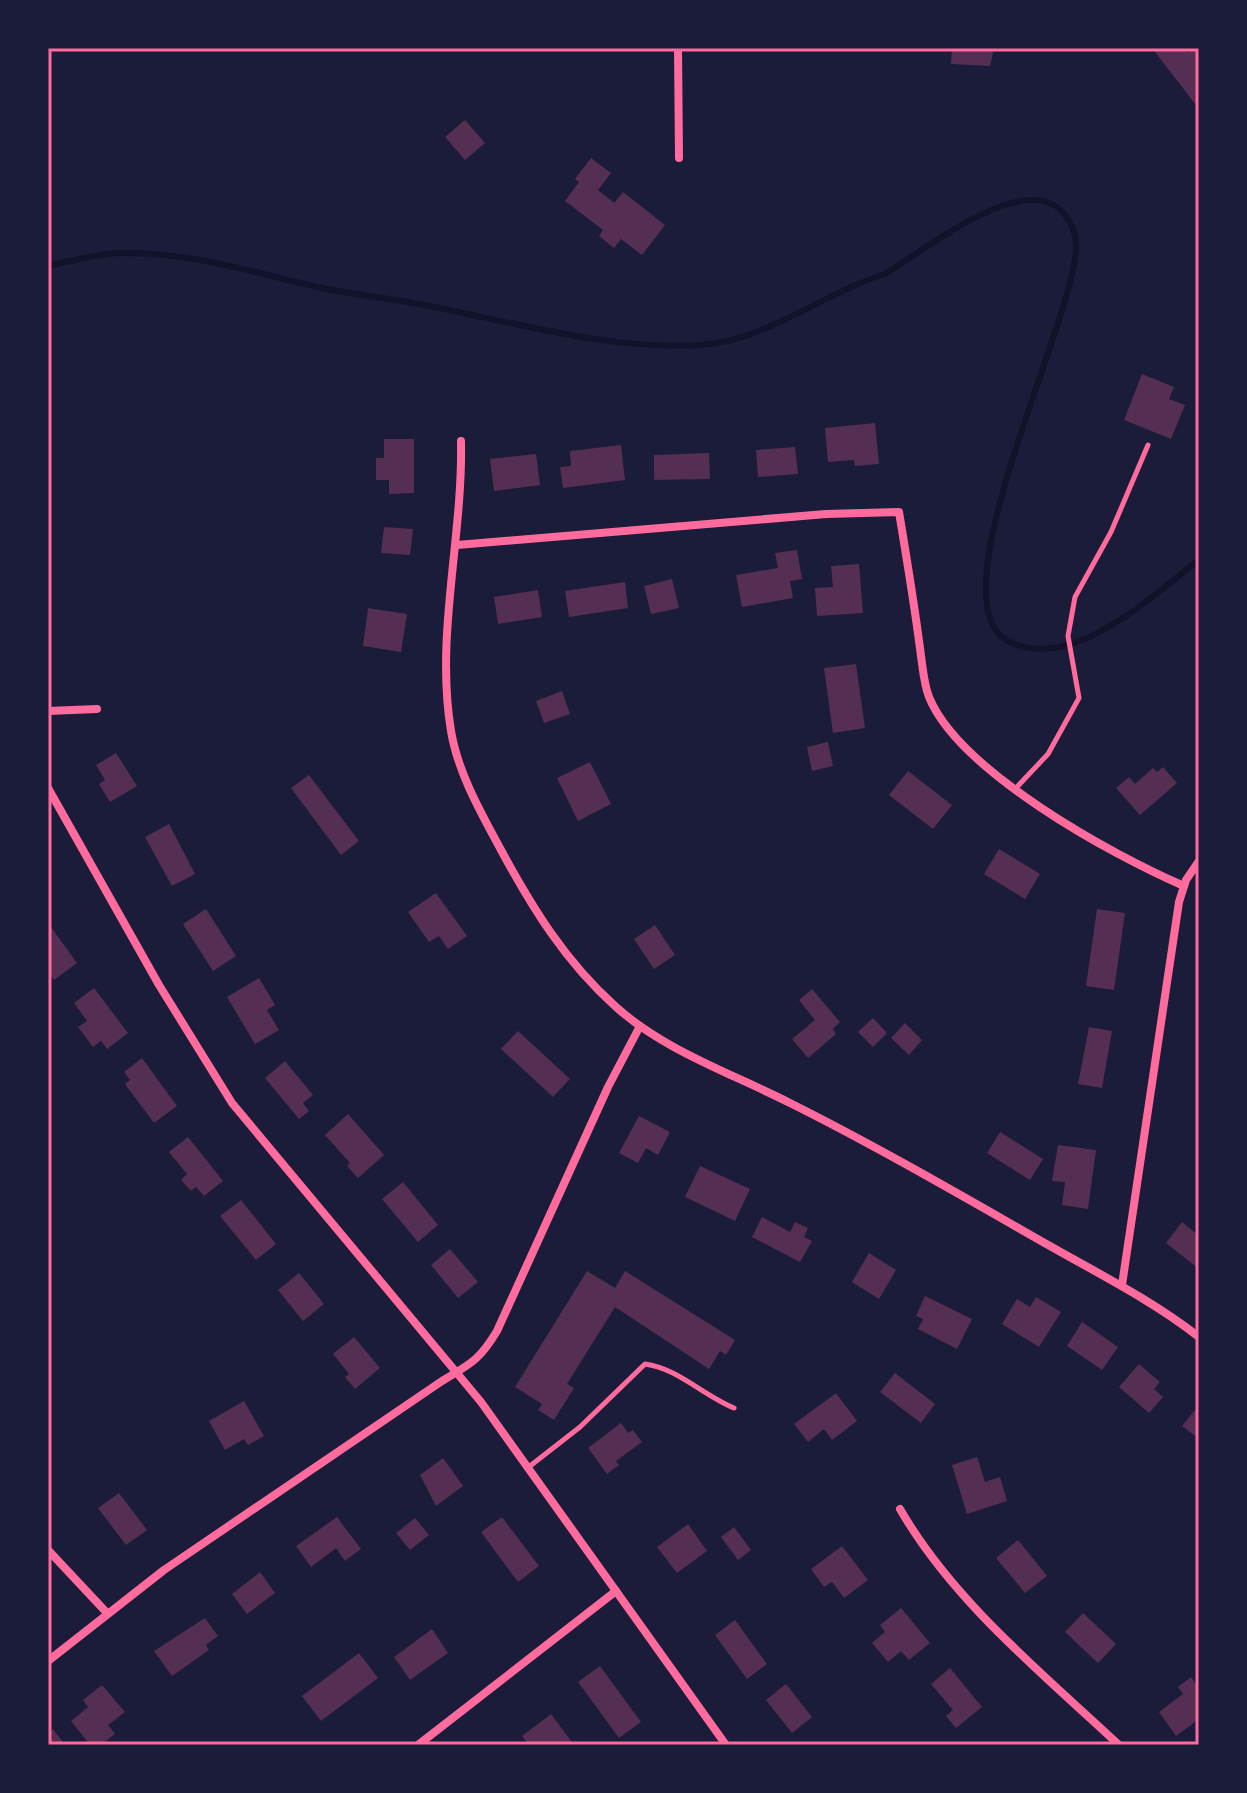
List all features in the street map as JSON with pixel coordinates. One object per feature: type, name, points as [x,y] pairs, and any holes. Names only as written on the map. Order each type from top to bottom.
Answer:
[{"type":"street","points":[[678,48],[679,158]]},
{"type":"street","points":[[461,441],[457,545],[444,679],[452,735],[470,790],[523,891],[560,950],[615,1006],[640,1026],[887,1154],[1122,1285],[1199,1337]]},
{"type":"street","points":[[457,545],[826,514],[899,512],[930,698],[948,730],[968,754],[1016,788],[1138,864],[1184,886]]},
{"type":"street","points":[[48,711],[97,709]]},
{"type":"street","points":[[48,788],[159,985],[232,1103],[530,1466],[726,1745]]},
{"type":"street","points":[[1122,1285],[1184,886],[1199,861]]},
{"type":"street","points":[[48,1661],[164,1570],[455,1373],[469,1368],[497,1331],[608,1087],[640,1026]]},
{"type":"street","points":[[900,1509],[914,1533],[990,1622],[1119,1745]]},
{"type":"street","points":[[48,1550],[107,1613]]},
{"type":"street","points":[[418,1745],[616,1591]]},
{"type":"lane","points":[[1016,788],[1048,754],[1079,698],[1068,636],[1075,597],[1111,532],[1148,445]]},
{"type":"lane","points":[[530,1466],[580,1427],[645,1364],[660,1366],[715,1401],[734,1408]]},
{"type":"building","points":[[952,48],[994,48],[990,66],[951,64]]},
{"type":"building","points":[[1152,48],[1184,48],[1187,52],[1199,48],[1199,109]]},
{"type":"building","points":[[465,120],[485,143],[465,160],[445,137]]},
{"type":"building","points":[[591,158],[611,173],[598,190],[614,203],[623,192],[665,225],[642,255],[621,239],[614,248],[599,236],[603,230],[565,201],[579,182],[575,179]]},
{"type":"building","points":[[1142,374],[1174,387],[1169,399],[1185,405],[1171,439],[1124,420]]},
{"type":"building","points":[[875,423],[879,464],[855,466],[854,460],[828,462],[825,428]]},
{"type":"building","points":[[384,439],[414,439],[414,493],[389,494],[389,480],[376,480],[376,458],[384,458]]},
{"type":"building","points":[[621,445],[625,480],[563,488],[560,467],[571,466],[570,451]]},
{"type":"building","points":[[795,447],[798,474],[758,477],[756,450]]},
{"type":"building","points":[[709,453],[710,479],[654,480],[654,455]]},
{"type":"building","points":[[536,454],[540,485],[494,491],[490,459]]},
{"type":"building","points":[[384,527],[413,529],[410,555],[381,553]]},
{"type":"building","points":[[797,550],[802,579],[790,581],[793,598],[742,607],[736,575],[778,568],[775,553]]},
{"type":"building","points":[[859,564],[863,613],[817,616],[815,588],[833,587],[831,566]]},
{"type":"building","points":[[672,579],[679,608],[651,614],[644,586]]},
{"type":"building","points":[[625,582],[628,608],[569,617],[565,591]]},
{"type":"building","points":[[538,590],[542,617],[498,624],[494,597]]},
{"type":"building","points":[[368,608],[407,614],[401,652],[363,646]]},
{"type":"building","points":[[856,664],[865,728],[833,733],[824,668]]},
{"type":"building","points":[[562,691],[570,714],[544,723],[536,701]]},
{"type":"building","points":[[828,742],[833,766],[812,771],[807,747]]},
{"type":"building","points":[[116,753],[137,786],[110,802],[99,784],[105,780],[96,765]]},
{"type":"building","points":[[590,762],[611,804],[578,821],[557,778]]},
{"type":"building","points":[[1163,767],[1177,783],[1140,815],[1116,788],[1129,777],[1135,784],[1153,768],[1157,772]]},
{"type":"building","points":[[908,771],[952,805],[933,829],[889,795]]},
{"type":"building","points":[[309,775],[359,841],[341,855],[291,788]]},
{"type":"building","points":[[169,824],[195,874],[172,886],[145,837]]},
{"type":"building","points":[[999,849],[1040,874],[1025,899],[984,874]]},
{"type":"building","points":[[436,893],[467,936],[448,949],[439,936],[429,942],[408,912]]},
{"type":"building","points":[[206,909],[236,956],[213,971],[183,924]]},
{"type":"building","points":[[1097,909],[1125,913],[1114,990],[1086,986]]},
{"type":"building","points":[[48,923],[77,963],[54,980],[48,972]]},
{"type":"building","points":[[655,925],[675,955],[654,969],[634,939]]},
{"type":"building","points":[[259,978],[275,1005],[267,1010],[279,1030],[255,1044],[227,997]]},
{"type":"building","points":[[94,988],[128,1033],[107,1049],[101,1041],[93,1047],[78,1027],[87,1021],[74,1003]]},
{"type":"building","points":[[812,989],[840,1022],[833,1029],[836,1034],[808,1058],[792,1039],[815,1020],[799,1000]]},
{"type":"building","points":[[873,1018],[887,1033],[873,1047],[858,1032]]},
{"type":"building","points":[[905,1023],[922,1040],[909,1055],[891,1038]]},
{"type":"building","points":[[1089,1027],[1112,1031],[1102,1088],[1078,1084]]},
{"type":"building","points":[[518,1031],[570,1079],[553,1097],[501,1049]]},
{"type":"building","points":[[142,1058],[177,1106],[154,1123],[125,1084],[130,1080],[124,1072]]},
{"type":"building","points":[[285,1061],[313,1095],[303,1103],[309,1111],[299,1119],[265,1078]]},
{"type":"building","points":[[348,1114],[384,1155],[358,1178],[347,1166],[350,1163],[325,1135]]},
{"type":"building","points":[[639,1116],[670,1132],[658,1155],[646,1148],[638,1163],[619,1153]]},
{"type":"building","points":[[1000,1132],[1043,1159],[1030,1180],[987,1153]]},
{"type":"building","points":[[188,1137],[223,1181],[204,1196],[196,1187],[191,1191],[181,1180],[187,1174],[169,1152]]},
{"type":"building","points":[[1058,1145],[1096,1150],[1088,1209],[1062,1205],[1065,1182],[1052,1181]]},
{"type":"building","points":[[700,1166],[750,1189],[735,1221],[685,1197]]},
{"type":"building","points":[[403,1182],[438,1225],[418,1242],[382,1199]]},
{"type":"building","points":[[241,1200],[276,1244],[256,1260],[220,1216]]},
{"type":"building","points":[[762,1217],[790,1232],[795,1222],[808,1228],[804,1237],[812,1241],[800,1262],[752,1237]]},
{"type":"building","points":[[1182,1222],[1199,1236],[1199,1269],[1166,1243]]},
{"type":"building","points":[[450,1249],[478,1282],[458,1298],[431,1265]]},
{"type":"building","points":[[869,1253],[896,1270],[879,1299],[852,1282]]},
{"type":"building","points":[[587,1271],[615,1288],[625,1271],[735,1340],[726,1355],[720,1351],[709,1369],[615,1307],[567,1384],[574,1388],[554,1420],[538,1410],[542,1404],[515,1387]]},
{"type":"building","points":[[299,1273],[324,1304],[303,1321],[278,1290]]},
{"type":"building","points":[[925,1296],[972,1319],[957,1349],[918,1329],[923,1319],[916,1316]]},
{"type":"building","points":[[1036,1297],[1061,1312],[1039,1347],[1002,1324],[1017,1299],[1030,1307]]},
{"type":"building","points":[[1082,1322],[1118,1347],[1102,1370],[1067,1346]]},
{"type":"building","points":[[354,1337],[380,1368],[355,1389],[345,1377],[349,1374],[333,1354]]},
{"type":"building","points":[[1139,1364],[1160,1382],[1154,1389],[1163,1397],[1149,1413],[1119,1387]]},
{"type":"building","points":[[895,1373],[935,1404],[921,1423],[880,1392]]},
{"type":"building","points":[[836,1393],[857,1421],[832,1440],[824,1429],[808,1442],[794,1424]]},
{"type":"building","points":[[244,1401],[264,1436],[248,1445],[244,1439],[225,1450],[209,1421]]},
{"type":"building","points":[[1199,1405],[1199,1439],[1182,1426]]},
{"type":"building","points":[[621,1423],[628,1433],[633,1430],[642,1442],[616,1461],[619,1465],[607,1474],[588,1448]]},
{"type":"building","points":[[977,1457],[985,1482],[1000,1477],[1007,1501],[967,1514],[952,1465]]},
{"type":"building","points":[[443,1458],[463,1486],[436,1506],[420,1475]]},
{"type":"building","points":[[119,1493],[147,1530],[126,1545],[98,1508]]},
{"type":"building","points":[[337,1517],[361,1549],[345,1561],[336,1548],[311,1567],[296,1546]]},
{"type":"building","points":[[502,1517],[539,1566],[518,1582],[481,1532]]},
{"type":"building","points":[[415,1518],[429,1535],[410,1550],[396,1533]]},
{"type":"building","points":[[688,1524],[707,1551],[677,1573],[657,1547]]},
{"type":"building","points":[[734,1527],[751,1550],[738,1560],[721,1537]]},
{"type":"building","points":[[1018,1540],[1047,1576],[1025,1593],[996,1558]]},
{"type":"building","points":[[842,1546],[868,1580],[844,1598],[832,1582],[824,1587],[811,1569]]},
{"type":"building","points":[[260,1572],[275,1593],[247,1614],[232,1594]]},
{"type":"building","points":[[901,1608],[930,1643],[909,1660],[901,1651],[888,1662],[872,1643],[885,1632],[880,1625]]},
{"type":"building","points":[[1083,1613],[1116,1644],[1098,1663],[1065,1632]]},
{"type":"building","points":[[205,1618],[218,1636],[206,1645],[209,1650],[172,1676],[154,1651]]},
{"type":"building","points":[[735,1620],[767,1664],[747,1679],[715,1635]]},
{"type":"building","points":[[432,1629],[448,1653],[410,1680],[394,1657]]},
{"type":"building","points":[[359,1653],[378,1678],[321,1721],[302,1696]]},
{"type":"building","points":[[600,1666],[641,1722],[619,1738],[578,1682]]},
{"type":"building","points":[[950,1668],[982,1707],[956,1728],[946,1716],[953,1710],[931,1684]]},
{"type":"building","points":[[1191,1677],[1199,1688],[1199,1719],[1176,1736],[1159,1712],[1183,1694],[1178,1687]]},
{"type":"building","points":[[786,1684],[812,1717],[792,1733],[766,1700]]},
{"type":"building","points":[[102,1685],[125,1712],[108,1725],[115,1734],[101,1745],[90,1745],[71,1721],[88,1707],[83,1700]]},
{"type":"building","points":[[551,1714],[574,1745],[529,1745],[522,1736]]},
{"type":"building","points":[[53,1729],[65,1745],[48,1745],[48,1733]]},
{"type":"waterway","points":[[48,266],[110,254],[171,256],[563,334],[631,343],[699,345],[748,335],[885,274],[941,237],[986,213],[1028,200],[1047,202],[1059,208],[1073,230],[1076,244],[1071,280],[996,516],[987,572],[989,615],[1008,641],[1032,648],[1058,647],[1110,626],[1199,560]]}]
